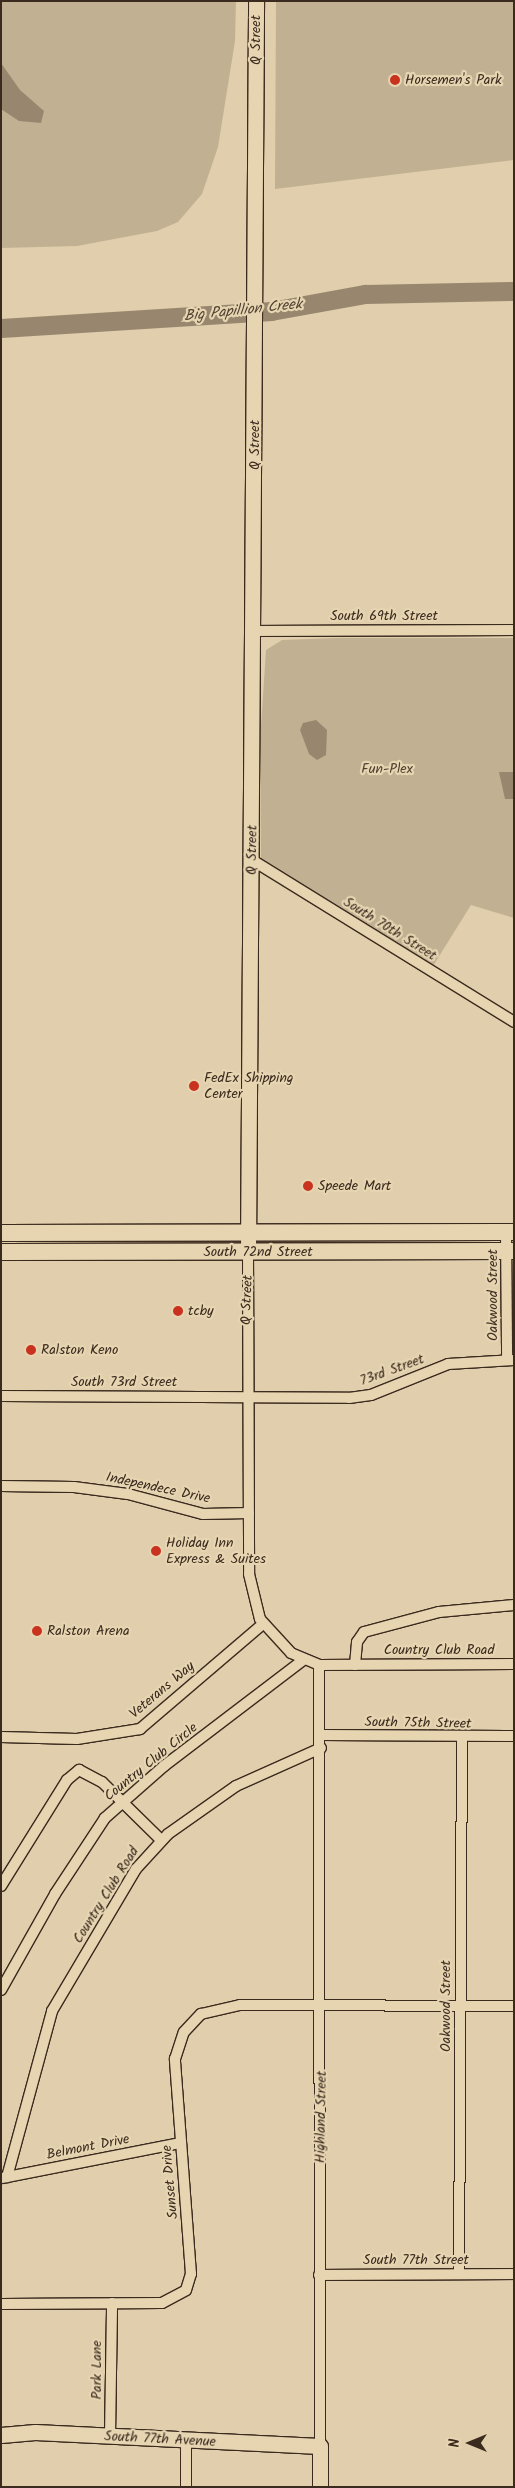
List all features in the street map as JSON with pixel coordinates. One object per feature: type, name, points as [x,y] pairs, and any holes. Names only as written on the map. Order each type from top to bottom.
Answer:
[{"type":"main road","name":"Q Street","points":[[248,1252],[254,631],[256,1]]},
{"type":"main road","name":"South 72nd Street","points":[[1,1233],[510,1232]]},
{"type":"main road","points":[[1,1242],[28,1233]]},
{"type":"main road","name":"South 72nd Street","points":[[1,1252],[510,1251]]},
{"type":"main road","name":"South 77th Avenue","points":[[1,2435],[110,2436],[320,2446]]},
{"type":"main road","name":"Highland Street","points":[[320,2446],[320,2487]]},
{"type":"street","name":"South 69th Street","points":[[254,631],[514,630]]},
{"type":"street","name":"South 70th Street","points":[[252,860],[514,1022]]},
{"type":"street","name":"Oakwood Street","points":[[510,1232],[510,1360]]},
{"type":"street","name":"Q Street","points":[[248,1252],[248,1513],[250,1590],[263,1624],[303,1660],[319,1665]]},
{"type":"street","name":"73rd Street","points":[[248,1397],[349,1398],[371,1395],[448,1364],[510,1360]]},
{"type":"street","name":"South 73rd Street","points":[[1,1396],[248,1397]]},
{"type":"street","name":"Independece Drive","points":[[1,1486],[74,1487],[128,1494],[202,1514],[248,1513]]},
{"type":"street","points":[[355,1665],[357,1642],[364,1632],[439,1612],[514,1605]]},
{"type":"street","name":"Veterans Way","points":[[1,1736],[76,1739],[140,1729],[263,1624]]},
{"type":"street","name":"Country Club Circle","points":[[1,1990],[91,1836],[123,1801],[303,1660]]},
{"type":"street","name":"Country Club Road","points":[[319,1665],[514,1664]]},
{"type":"street","points":[[319,1665],[321,1748]]},
{"type":"street","name":"South 75th Street","points":[[322,1735],[514,1736]]},
{"type":"street","name":"Oakwood Street","points":[[459,2274],[462,1737]]},
{"type":"street","name":"Country Club Road","points":[[4,2178],[52,2011],[136,1869],[161,1840],[236,1786],[321,1748]]},
{"type":"street","name":"Highland Street","points":[[320,2446],[321,1748]]},
{"type":"street","points":[[1,1886],[73,1773],[92,1774],[123,1801],[161,1840]]},
{"type":"street","name":"Sunset Drive","points":[[1,2304],[170,2301],[180,2296],[190,2280],[175,2059],[190,2023],[222,2006],[514,2006]]},
{"type":"street","name":"Belmont Drive","points":[[4,2178],[180,2143]]},
{"type":"street","name":"South 77th Street","points":[[319,2275],[514,2274]]},
{"type":"street","name":"Park Lane","points":[[110,2436],[112,2303]]},
{"type":"street","points":[[186,2440],[186,2487]]},
{"type":"green space","points":[[1,1],[236,1],[235,41],[218,147],[202,194],[178,222],[157,231],[77,246],[1,248]]},
{"type":"green space","name":"Horsemen's Park","points":[[276,1],[514,1],[514,160],[275,189]]},
{"type":"green space","name":"Fun-Plex","points":[[336,638],[514,638],[514,918],[471,905],[433,966],[261,860],[260,742],[266,650],[282,640]]},
{"type":"shaded area","points":[[1,63],[20,90],[44,111],[41,123],[19,121],[1,109]]},
{"type":"shaded area","points":[[316,720],[327,730],[326,755],[317,760],[309,754],[300,730],[303,723]]},
{"type":"shaded area","points":[[499,772],[514,772],[514,799],[505,799]]},
{"type":"waterway","name":"Big Papillion Creek","points":[[1,328],[271,311],[365,294],[514,291]]},
{"type":"place","name":"Horsemen's Park","points":[[395,80]]},
{"type":"place","name":"FedEx Shipping Center","points":[[194,1086]]},
{"type":"place","name":"Speede Mart","points":[[308,1186]]},
{"type":"place","name":"tcby","points":[[178,1311]]},
{"type":"place","name":"Ralston Keno","points":[[31,1350]]},
{"type":"place","name":"Holiday Inn Express & Suites","points":[[156,1551]]},
{"type":"place","name":"Ralston Arena","points":[[37,1631]]}]
